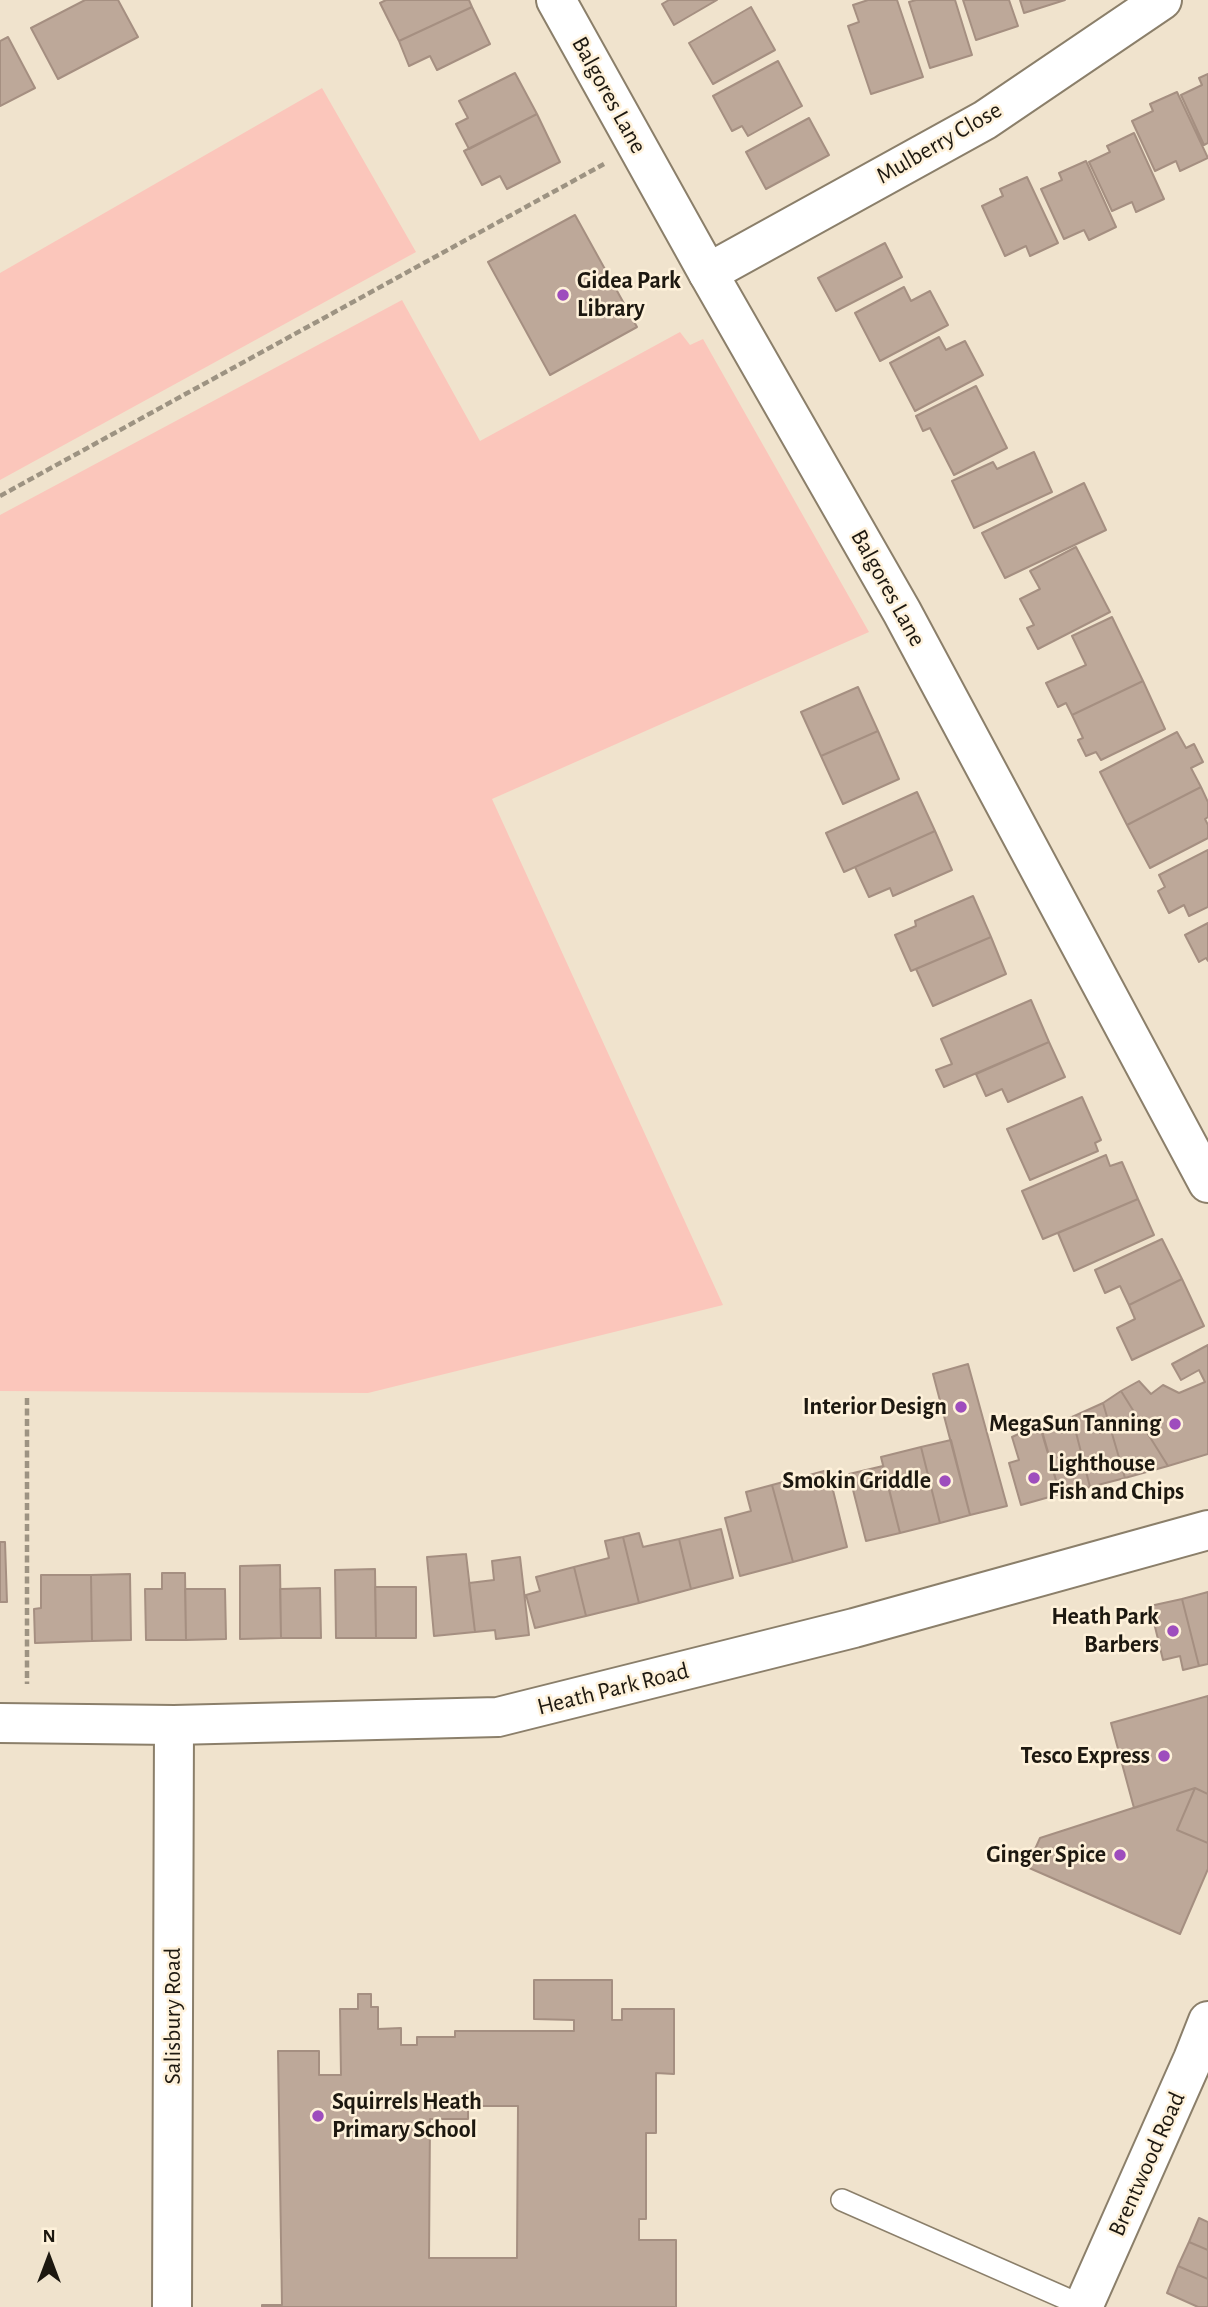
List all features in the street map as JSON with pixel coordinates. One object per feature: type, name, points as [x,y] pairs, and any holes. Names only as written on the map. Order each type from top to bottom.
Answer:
[{"type":"street","name":"Balgores Lane","points":[[556,0],[708,273],[902,611],[1208,1183]]},
{"type":"street","name":"Mulberry Close","points":[[708,273],[985,120],[1162,0]]},
{"type":"street","name":"Heath Park Road","points":[[14,1723],[174,1725],[498,1717],[854,1628],[1208,1530]]},
{"type":"street","name":"Salisbury Road","points":[[172,2307],[174,1725]]},
{"type":"street","name":"Brentwood Road","points":[[1083,2307],[1201,2062],[1208,2021]]},
{"type":"lane","points":[[842,2200],[1083,2307]]},
{"type":"path","points":[[0,496],[638,146]]},
{"type":"path","points":[[14,1723],[27,1398]]},
{"type":"shaded area","points":[[322,88],[416,252],[0,480],[0,273]]},
{"type":"shaded area","points":[[402,300],[480,441],[680,332],[690,345],[703,339],[869,632],[492,799],[723,1305],[368,1393],[0,1391],[0,515]]},
{"type":"building","points":[[85,0],[118,0],[138,37],[58,79],[31,28]]},
{"type":"building","points":[[386,0],[469,0],[472,7],[399,41],[380,3]]},
{"type":"building","points":[[669,0],[717,0],[674,25],[662,4]]},
{"type":"building","points":[[868,0],[897,0],[923,77],[871,94],[848,26],[859,22],[853,5]]},
{"type":"building","points":[[955,0],[972,55],[930,68],[909,2]]},
{"type":"building","points":[[963,0],[1009,0],[1018,26],[976,40]]},
{"type":"building","points":[[1020,0],[1065,0],[1024,13]]},
{"type":"building","points":[[472,7],[490,44],[437,70],[430,56],[409,66],[399,41]]},
{"type":"building","points":[[751,7],[775,50],[713,84],[689,43]]},
{"type":"building","points":[[8,37],[35,88],[0,106],[0,41]]},
{"type":"building","points":[[778,61],[802,106],[748,136],[742,126],[732,131],[713,96]]},
{"type":"building","points":[[515,73],[537,114],[469,149],[456,124],[468,118],[459,101]]},
{"type":"building","points":[[1208,74],[1208,143],[1204,145],[1181,95],[1202,85],[1199,78]]},
{"type":"building","points":[[1177,92],[1208,158],[1180,171],[1176,161],[1155,171],[1132,121],[1153,111],[1150,104]]},
{"type":"building","points":[[537,114],[560,162],[507,189],[500,176],[482,185],[464,151]]},
{"type":"building","points":[[809,118],[829,155],[766,189],[746,152]]},
{"type":"building","points":[[1134,133],[1164,199],[1136,212],[1132,202],[1112,211],[1089,162],[1110,152],[1107,146]]},
{"type":"building","points":[[1086,161],[1116,227],[1089,240],[1084,230],[1064,239],[1041,189],[1062,180],[1059,173]]},
{"type":"building","points":[[1027,177],[1058,243],[1030,256],[1026,246],[1005,256],[982,206],[1003,196],[1000,189]]},
{"type":"building","name":"Gidea Park Library","points":[[575,215],[637,327],[550,375],[488,262]]},
{"type":"building","points":[[885,243],[902,277],[836,311],[818,278]]},
{"type":"building","points":[[904,287],[911,301],[930,291],[948,325],[880,361],[855,313]]},
{"type":"building","points":[[939,337],[946,350],[965,341],[983,375],[915,411],[890,363]]},
{"type":"building","points":[[976,386],[1007,448],[954,475],[930,428],[923,431],[916,416]]},
{"type":"building","points":[[1034,452],[1052,492],[974,528],[952,481],[993,462],[997,469]]},
{"type":"building","points":[[1084,483],[1106,530],[1005,578],[982,533]]},
{"type":"building","points":[[1076,547],[1110,612],[1038,649],[1027,628],[1034,625],[1020,599],[1040,589],[1030,571]]},
{"type":"building","points":[[1112,617],[1143,681],[1072,715],[1066,703],[1058,707],[1046,683],[1086,665],[1072,636]]},
{"type":"building","points":[[1143,681],[1165,729],[1101,760],[1096,752],[1086,756],[1078,740],[1083,738],[1072,715]]},
{"type":"building","points":[[858,687],[878,731],[821,756],[801,712]]},
{"type":"building","points":[[878,731],[899,779],[843,804],[821,756]]},
{"type":"building","points":[[1177,732],[1186,748],[1194,744],[1203,762],[1191,768],[1201,787],[1127,825],[1100,772]]},
{"type":"building","points":[[1201,787],[1208,802],[1208,817],[1205,819],[1208,838],[1150,868],[1127,825]]},
{"type":"building","points":[[917,792],[935,831],[844,872],[826,833]]},
{"type":"building","points":[[935,831],[952,870],[893,896],[890,888],[869,897],[855,867]]},
{"type":"building","points":[[1208,850],[1208,907],[1189,916],[1184,905],[1169,913],[1158,891],[1165,887],[1159,875]]},
{"type":"building","points":[[973,896],[991,937],[911,971],[895,935],[916,926],[915,921]]},
{"type":"building","points":[[1208,923],[1208,961],[1206,958],[1199,962],[1185,935]]},
{"type":"building","points":[[991,937],[1006,974],[933,1006],[916,969]]},
{"type":"building","points":[[1031,1000],[1049,1042],[944,1087],[936,1070],[952,1064],[941,1039]]},
{"type":"building","points":[[1049,1042],[1065,1077],[1008,1102],[1002,1089],[986,1096],[976,1074]]},
{"type":"building","points":[[1082,1097],[1101,1140],[1095,1143],[1098,1151],[1030,1180],[1007,1129]]},
{"type":"building","points":[[1106,1155],[1110,1166],[1122,1162],[1138,1199],[1043,1239],[1022,1191]]},
{"type":"building","points":[[1138,1199],[1154,1235],[1074,1271],[1058,1233]]},
{"type":"building","points":[[1162,1239],[1182,1279],[1129,1305],[1120,1286],[1105,1293],[1095,1270]]},
{"type":"building","points":[[1182,1279],[1204,1326],[1132,1360],[1117,1328],[1135,1319],[1129,1305]]},
{"type":"building","name":"MegaSun Tanning","points":[[1208,1345],[1208,1454],[1168,1466],[1121,1391],[1139,1381],[1151,1394],[1163,1385],[1179,1393],[1205,1382],[1199,1370],[1181,1380],[1172,1364]]},
{"type":"building","name":"Interior Design","points":[[968,1364],[1007,1506],[970,1515],[933,1374]]},
{"type":"building","points":[[1121,1391],[1168,1466],[1125,1478],[1103,1403]]},
{"type":"building","points":[[1103,1403],[1125,1478],[1090,1487],[1072,1417]]},
{"type":"building","points":[[1072,1417],[1090,1487],[1060,1494],[1041,1430]]},
{"type":"building","name":"Lighthouse Fish and Chips","points":[[1040,1424],[1060,1494],[1021,1505],[1009,1463],[1019,1460],[1012,1437]]},
{"type":"building","name":"Smokin Griddle","points":[[951,1440],[970,1515],[940,1523],[921,1447]]},
{"type":"building","points":[[921,1447],[940,1523],[900,1533],[881,1457]]},
{"type":"building","points":[[883,1466],[900,1533],[866,1541],[849,1474]]},
{"type":"building","points":[[828,1470],[847,1547],[793,1562],[772,1485]]},
{"type":"building","points":[[772,1485],[793,1562],[740,1576],[725,1518],[751,1511],[746,1492]]},
{"type":"building","points":[[721,1529],[733,1578],[691,1589],[679,1539]]},
{"type":"building","points":[[639,1533],[643,1547],[679,1539],[691,1589],[639,1603],[623,1537]]},
{"type":"building","points":[[623,1537],[639,1603],[586,1616],[574,1567],[609,1558],[605,1541]]},
{"type":"building","points":[[0,1542],[5,1542],[7,1602],[0,1602]]},
{"type":"building","points":[[466,1554],[475,1632],[434,1636],[427,1557]]},
{"type":"building","points":[[520,1557],[529,1635],[496,1639],[495,1630],[475,1632],[469,1583],[494,1580],[492,1561]]},
{"type":"building","points":[[280,1565],[281,1638],[240,1639],[240,1566]]},
{"type":"building","points":[[574,1567],[586,1616],[535,1628],[526,1595],[540,1591],[536,1577]]},
{"type":"building","points":[[375,1569],[376,1638],[336,1638],[335,1570]]},
{"type":"building","points":[[162,1573],[185,1573],[186,1640],[146,1640],[145,1589],[162,1589]]},
{"type":"building","points":[[130,1574],[131,1640],[92,1641],[91,1575]]},
{"type":"building","points":[[41,1575],[91,1575],[92,1641],[35,1643],[34,1609],[41,1608]]},
{"type":"building","points":[[375,1587],[416,1587],[416,1638],[376,1638]]},
{"type":"building","points":[[320,1588],[321,1638],[281,1638],[280,1589]]},
{"type":"building","points":[[185,1589],[225,1589],[226,1639],[186,1640]]},
{"type":"building","points":[[1208,1592],[1208,1664],[1199,1666],[1182,1599]]},
{"type":"building","name":"Heath Park Barbers","points":[[1182,1599],[1199,1666],[1183,1670],[1180,1656],[1163,1660],[1150,1606]]},
{"type":"building","name":"Tesco Express","points":[[1208,1696],[1208,1794],[1195,1788],[1134,1808],[1111,1723]]},
{"type":"building","points":[[1195,1788],[1208,1794],[1208,1843],[1177,1830]]},
{"type":"building","name":"Ginger Spice","points":[[1195,1788],[1177,1830],[1208,1843],[1208,1869],[1180,1934],[1027,1867],[1040,1838]]},
{"type":"building","points":[[534,1980],[612,1980],[612,2020],[622,2020],[622,2009],[674,2009],[674,2074],[656,2073],[656,2133],[646,2133],[646,2219],[639,2219],[639,2240],[676,2240],[676,2307],[262,2307],[282,2305],[278,2051],[319,2051],[319,2075],[341,2075],[340,2009],[358,2009],[358,1994],[371,1994],[371,2007],[378,2007],[378,2029],[401,2028],[401,2045],[417,2045],[417,2037],[455,2037],[455,2031],[574,2031],[574,2020],[534,2019]],"holes":[[[468,2106],[518,2106],[517,2258],[429,2258],[430,2119],[468,2119]]]},
{"type":"building","points":[[1199,2218],[1208,2222],[1208,2250],[1189,2242]]},
{"type":"building","points":[[1189,2242],[1208,2250],[1208,2279],[1178,2266]]},
{"type":"building","points":[[1178,2266],[1208,2279],[1208,2307],[1198,2307],[1167,2293]]},
{"type":"place","name":"Gidea Park Library","points":[[563,295]]},
{"type":"place","name":"Interior Design","points":[[961,1407]]},
{"type":"place","name":"MegaSun Tanning","points":[[1175,1424]]},
{"type":"place","name":"Lighthouse Fish and Chips","points":[[1034,1478]]},
{"type":"place","name":"Smokin Griddle","points":[[945,1481]]},
{"type":"place","name":"Heath Park Barbers","points":[[1173,1631]]},
{"type":"place","name":"Tesco Express","points":[[1164,1756]]},
{"type":"place","name":"Ginger Spice","points":[[1120,1855]]},
{"type":"place","name":"Squirrels Heath Primary School","points":[[318,2116]]}]
